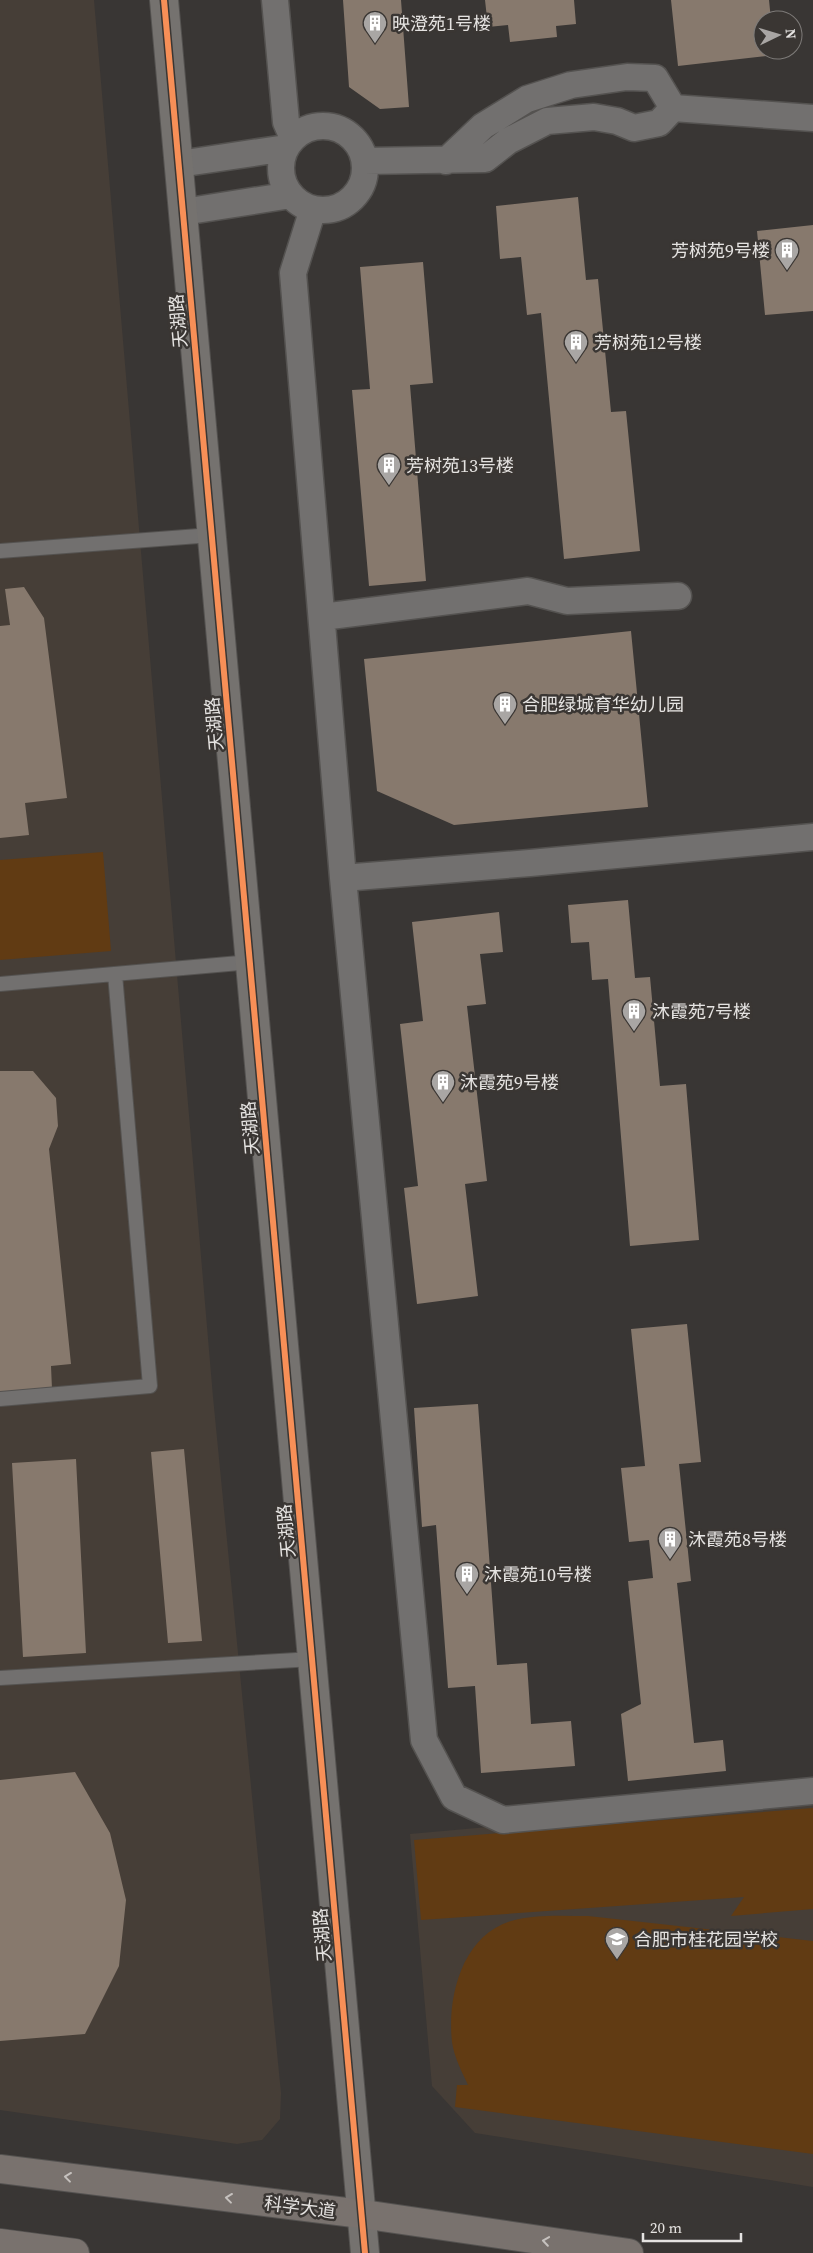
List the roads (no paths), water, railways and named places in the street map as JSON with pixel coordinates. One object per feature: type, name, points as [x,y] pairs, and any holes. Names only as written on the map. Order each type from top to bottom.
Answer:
[{"type":"main road","name":"科学大道","points":[[0,2168],[362,2214],[629,2253]]},
{"type":"main road","points":[[0,2243],[75,2253]]},
{"type":"street","name":"天湖路","points":[[164,0],[365,2253]]},
{"type":"street","points":[[179,164],[290,143],[310,128],[330,126],[341,130],[356,142],[364,161],[364,178],[357,193],[345,204],[329,210],[313,209],[301,204],[284,185],[281,172],[282,160],[290,143],[286,122],[275,0]]},
{"type":"street","points":[[446,161],[483,126],[527,99],[571,85],[620,79],[655,78],[673,108]]},
{"type":"street","points":[[617,121],[610,98],[620,79]]},
{"type":"street","points":[[364,161],[485,159],[508,141],[547,121],[594,117],[617,121],[634,128],[659,123],[673,108]]},
{"type":"street","points":[[673,108],[813,118]]},
{"type":"street","points":[[184,212],[291,195]]},
{"type":"street","points":[[313,209],[293,273],[344,878],[424,1740],[454,1797],[503,1820],[813,1791]]},
{"type":"street","points":[[322,616],[528,591],[567,601],[678,596]]},
{"type":"street","points":[[344,878],[813,837]]},
{"type":"lane","points":[[0,551],[212,535]]},
{"type":"lane","points":[[0,984],[251,962]]},
{"type":"lane","points":[[0,1399],[150,1386],[115,974]]},
{"type":"lane","points":[[0,1678],[313,1659]]},
{"type":"place","name":"映澄苑1号楼","points":[[375,44]]},
{"type":"place","name":"芳树苑9号楼","points":[[787,271]]},
{"type":"place","name":"芳树苑12号楼","points":[[576,363]]},
{"type":"place","name":"芳树苑13号楼","points":[[389,486]]},
{"type":"place","name":"合肥绿城育华幼儿园","points":[[505,725]]},
{"type":"place","name":"沐霞苑7号楼","points":[[634,1032]]},
{"type":"place","name":"沐霞苑9号楼","points":[[443,1103]]},
{"type":"place","name":"沐霞苑8号楼","points":[[670,1560]]},
{"type":"place","name":"沐霞苑10号楼","points":[[467,1595]]},
{"type":"place","name":"合肥市桂花园学校","points":[[617,1960]]}]
